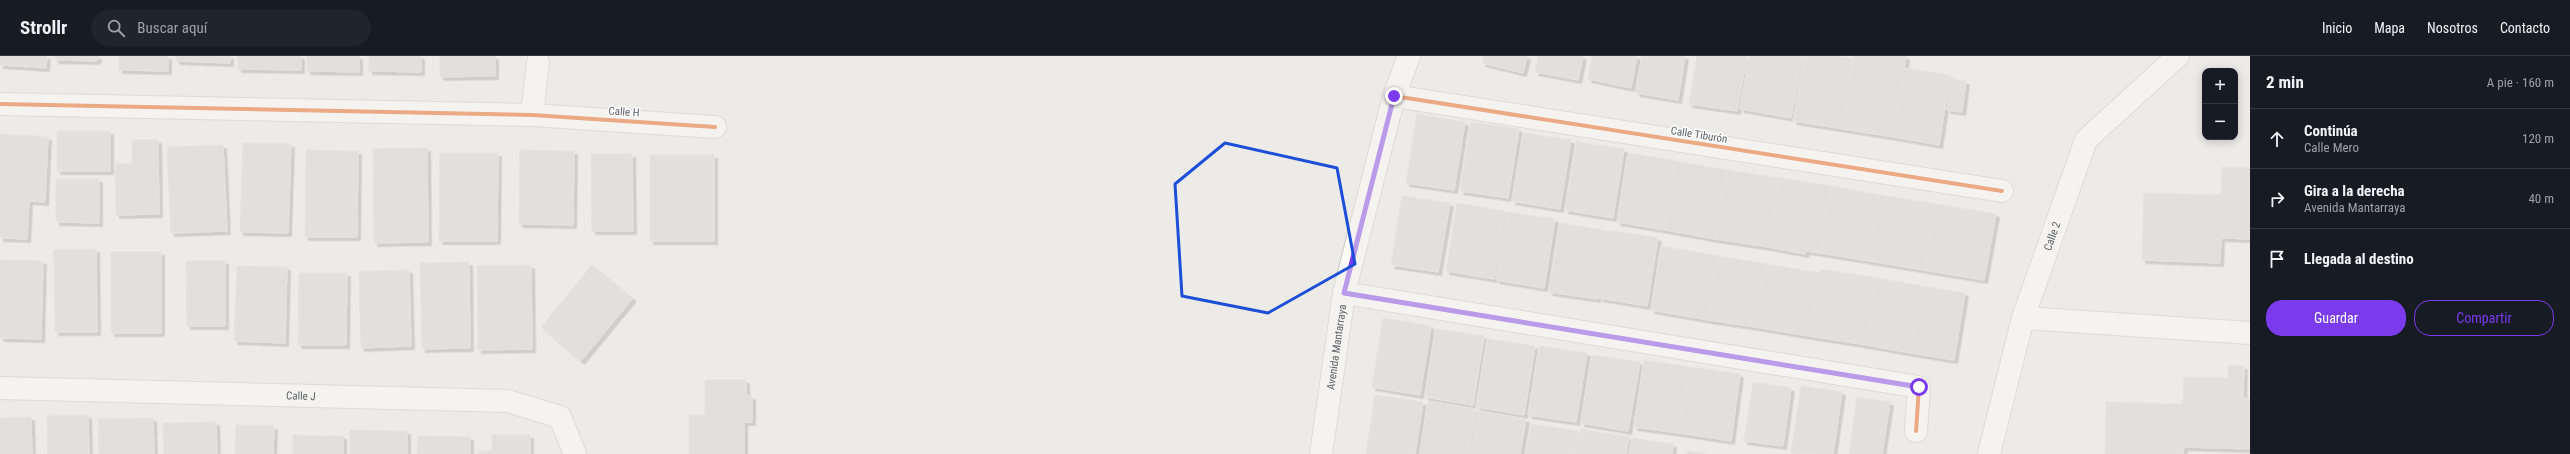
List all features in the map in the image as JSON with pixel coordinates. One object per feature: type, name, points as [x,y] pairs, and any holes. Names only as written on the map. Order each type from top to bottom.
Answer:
[{"type":"street","name":"Avenida Mantarraya","points":[[1321,454],[1344,293],[1394,96],[1409,56]]},
{"type":"street","name":"Calle 2","points":[[1989,454],[2023,318],[2086,140],[2178,56]]},
{"type":"street","points":[[532,115],[538,62]]},
{"type":"street","name":"Calle Tiburón","points":[[1394,96],[2002,191]]},
{"type":"street","name":"Calle H","points":[[0,104],[532,115],[715,127]]},
{"type":"street","points":[[1344,293],[1919,387],[1916,431]]},
{"type":"street","points":[[2023,318],[2250,333]]},
{"type":"street","name":"Calle J","points":[[0,388],[508,401],[560,417],[575,454]]},
{"type":"highlighted area","points":[[1225,143],[1337,168],[1355,264],[1268,313],[1182,296],[1175,184]]},
{"type":"building","points":[[0,56],[47,56],[46,68],[0,65]]},
{"type":"building","points":[[55,56],[98,56],[97,61],[55,60]]},
{"type":"building","points":[[119,56],[168,56],[168,71],[119,70]]},
{"type":"building","points":[[176,56],[230,56],[230,63],[176,61]]},
{"type":"building","points":[[238,56],[301,56],[301,70],[238,69]]},
{"type":"building","points":[[307,56],[359,56],[359,72],[307,71]]},
{"type":"building","points":[[369,56],[421,56],[421,72],[369,71]]},
{"type":"building","points":[[440,56],[495,56],[495,76],[440,77]]},
{"type":"building","points":[[1484,56],[1527,56],[1523,73],[1482,63]]},
{"type":"building","points":[[1538,56],[1583,56],[1578,80],[1535,72]]},
{"type":"building","points":[[1592,56],[1637,56],[1631,88],[1588,79]]},
{"type":"building","points":[[1642,56],[1685,56],[1678,100],[1636,93]]},
{"type":"building","points":[[1697,56],[1747,56],[1737,111],[1689,104]]},
{"type":"building","points":[[1749,56],[1802,56],[1791,118],[1740,109]]},
{"type":"building","points":[[1804,56],[1834,56],[1853,59],[1843,129],[1793,121]]},
{"type":"building","points":[[1854,56],[1906,56],[1894,137],[1843,129]]},
{"type":"building","points":[[1904,68],[1950,75],[1939,145],[1894,137]]},
{"type":"building","points":[[1951,79],[1966,81],[1962,112],[1947,110]]},
{"type":"building","points":[[1417,114],[1465,122],[1454,190],[1406,183]]},
{"type":"building","points":[[1471,122],[1519,129],[1508,198],[1460,191]]},
{"type":"building","points":[[57,131],[110,131],[110,171],[57,171]]},
{"type":"building","points":[[1523,133],[1571,140],[1560,209],[1512,201]]},
{"type":"building","points":[[0,134],[48,137],[45,202],[29,201],[27,239],[0,238]]},
{"type":"building","points":[[132,140],[158,140],[159,214],[116,215],[115,164],[132,163]]},
{"type":"building","points":[[1577,142],[1624,149],[1613,218],[1565,210]]},
{"type":"building","points":[[243,143],[291,144],[288,233],[240,232]]},
{"type":"building","points":[[223,145],[227,231],[171,233],[167,147]]},
{"type":"building","points":[[427,148],[428,242],[374,243],[373,149]]},
{"type":"building","points":[[306,150],[358,151],[357,237],[305,237]]},
{"type":"building","points":[[520,150],[574,151],[573,225],[519,224]]},
{"type":"building","points":[[440,153],[498,153],[497,241],[439,241]]},
{"type":"building","points":[[1628,153],[1676,161],[1665,230],[1617,222]]},
{"type":"building","points":[[591,154],[632,154],[633,231],[592,231]]},
{"type":"building","points":[[650,155],[714,155],[714,241],[650,241]]},
{"type":"building","points":[[1676,161],[1727,170],[1715,239],[1665,230]]},
{"type":"building","points":[[2222,167],[2250,168],[2250,239],[2221,238],[2220,263],[2142,260],[2144,193],[2221,195]]},
{"type":"building","points":[[1727,170],[1780,178],[1768,247],[1715,239]]},
{"type":"building","points":[[1780,178],[1831,186],[1820,253],[1806,251],[1805,254],[1768,247]]},
{"type":"building","points":[[56,179],[99,179],[99,223],[56,222]]},
{"type":"building","points":[[1831,186],[1880,195],[1869,261],[1820,253]]},
{"type":"building","points":[[1880,195],[1936,204],[1924,270],[1869,261]]},
{"type":"building","points":[[1402,196],[1450,203],[1438,272],[1391,265]]},
{"type":"building","points":[[1457,203],[1505,211],[1494,279],[1446,271]]},
{"type":"building","points":[[1936,204],[1996,214],[1984,280],[1924,270]]},
{"type":"building","points":[[1507,212],[1555,219],[1544,288],[1496,280]]},
{"type":"building","points":[[1560,223],[1608,231],[1597,299],[1549,292]]},
{"type":"building","points":[[1610,230],[1658,238],[1647,306],[1599,298]]},
{"type":"building","points":[[1661,246],[1718,256],[1708,320],[1651,310]]},
{"type":"building","points":[[96,249],[97,332],[55,332],[54,250]]},
{"type":"building","points":[[111,252],[161,252],[161,333],[111,333]]},
{"type":"building","points":[[1718,256],[1766,264],[1755,327],[1708,320]]},
{"type":"building","points":[[0,260],[43,261],[41,339],[0,338]]},
{"type":"building","points":[[186,261],[225,261],[225,326],[187,326]]},
{"type":"building","points":[[469,262],[470,348],[422,349],[420,263]]},
{"type":"building","points":[[1766,264],[1820,273],[1809,336],[1755,327]]},
{"type":"building","points":[[531,265],[532,349],[478,350],[477,266]]},
{"type":"building","points":[[592,265],[633,298],[581,361],[541,327]]},
{"type":"building","points":[[237,266],[287,267],[285,343],[234,341]]},
{"type":"building","points":[[1820,269],[1877,278],[1866,345],[1809,336]]},
{"type":"building","points":[[409,270],[411,346],[361,348],[359,271]]},
{"type":"building","points":[[299,273],[347,273],[346,345],[298,345]]},
{"type":"building","points":[[1877,278],[1922,286],[1911,353],[1866,345]]},
{"type":"building","points":[[1922,286],[1965,293],[1954,360],[1911,353]]},
{"type":"building","points":[[1383,318],[1431,326],[1420,395],[1372,387]]},
{"type":"building","points":[[1436,329],[1484,336],[1473,405],[1425,397]]},
{"type":"building","points":[[1487,339],[1535,346],[1524,415],[1476,407]]},
{"type":"building","points":[[1539,346],[1587,353],[1576,422],[1528,415]]},
{"type":"building","points":[[1592,355],[1640,362],[1628,431],[1581,423]]},
{"type":"building","points":[[1644,360],[1689,367],[1679,433],[1634,427]]},
{"type":"building","points":[[2228,365],[2244,366],[2243,398],[2250,399],[2250,449],[2184,447],[2183,454],[2105,454],[2106,402],[2183,404],[2184,377],[2228,378]]},
{"type":"building","points":[[1689,367],[1740,374],[1731,441],[1679,433]]},
{"type":"building","points":[[705,380],[746,380],[746,396],[752,396],[752,422],[744,422],[744,454],[689,454],[689,415],[705,415]]},
{"type":"building","points":[[1753,382],[1791,388],[1783,446],[1744,441]]},
{"type":"building","points":[[1801,386],[1842,392],[1833,454],[1791,453]]},
{"type":"building","points":[[1375,395],[1423,402],[1415,454],[1366,454]]},
{"type":"building","points":[[1857,397],[1890,402],[1882,454],[1849,454]]},
{"type":"building","points":[[1428,401],[1476,409],[1469,454],[1420,454]]},
{"type":"building","points":[[1478,411],[1526,419],[1520,454],[1471,454]]},
{"type":"building","points":[[88,415],[89,454],[48,454],[47,416]]},
{"type":"building","points":[[31,417],[32,454],[0,454],[0,418]]},
{"type":"building","points":[[153,418],[154,454],[99,454],[98,419]]},
{"type":"building","points":[[216,422],[217,454],[164,454],[163,423]]},
{"type":"building","points":[[1531,424],[1579,431],[1575,454],[1526,454]]},
{"type":"building","points":[[236,425],[274,426],[273,454],[235,454]]},
{"type":"building","points":[[1581,429],[1629,437],[1626,454],[1577,454]]},
{"type":"building","points":[[350,430],[407,431],[407,454],[350,454]]},
{"type":"building","points":[[293,435],[343,436],[343,454],[293,454]]},
{"type":"building","points":[[492,435],[530,435],[530,454],[478,454],[478,451],[492,451]]},
{"type":"building","points":[[418,436],[470,437],[470,454],[417,454]]},
{"type":"building","points":[[1632,438],[1673,444],[1672,454],[1629,454]]},
{"type":"building","points":[[1686,451],[1707,454],[1686,454]]},
{"type":"cycle path","points":[[1394,96],[2002,191]]},
{"type":"cycle path","points":[[0,104],[532,115],[715,127]]},
{"type":"cycle path","points":[[1344,293],[1919,387],[1916,431]]},
{"type":"route","points":[[1394,96],[1344,293],[1919,387]]}]
